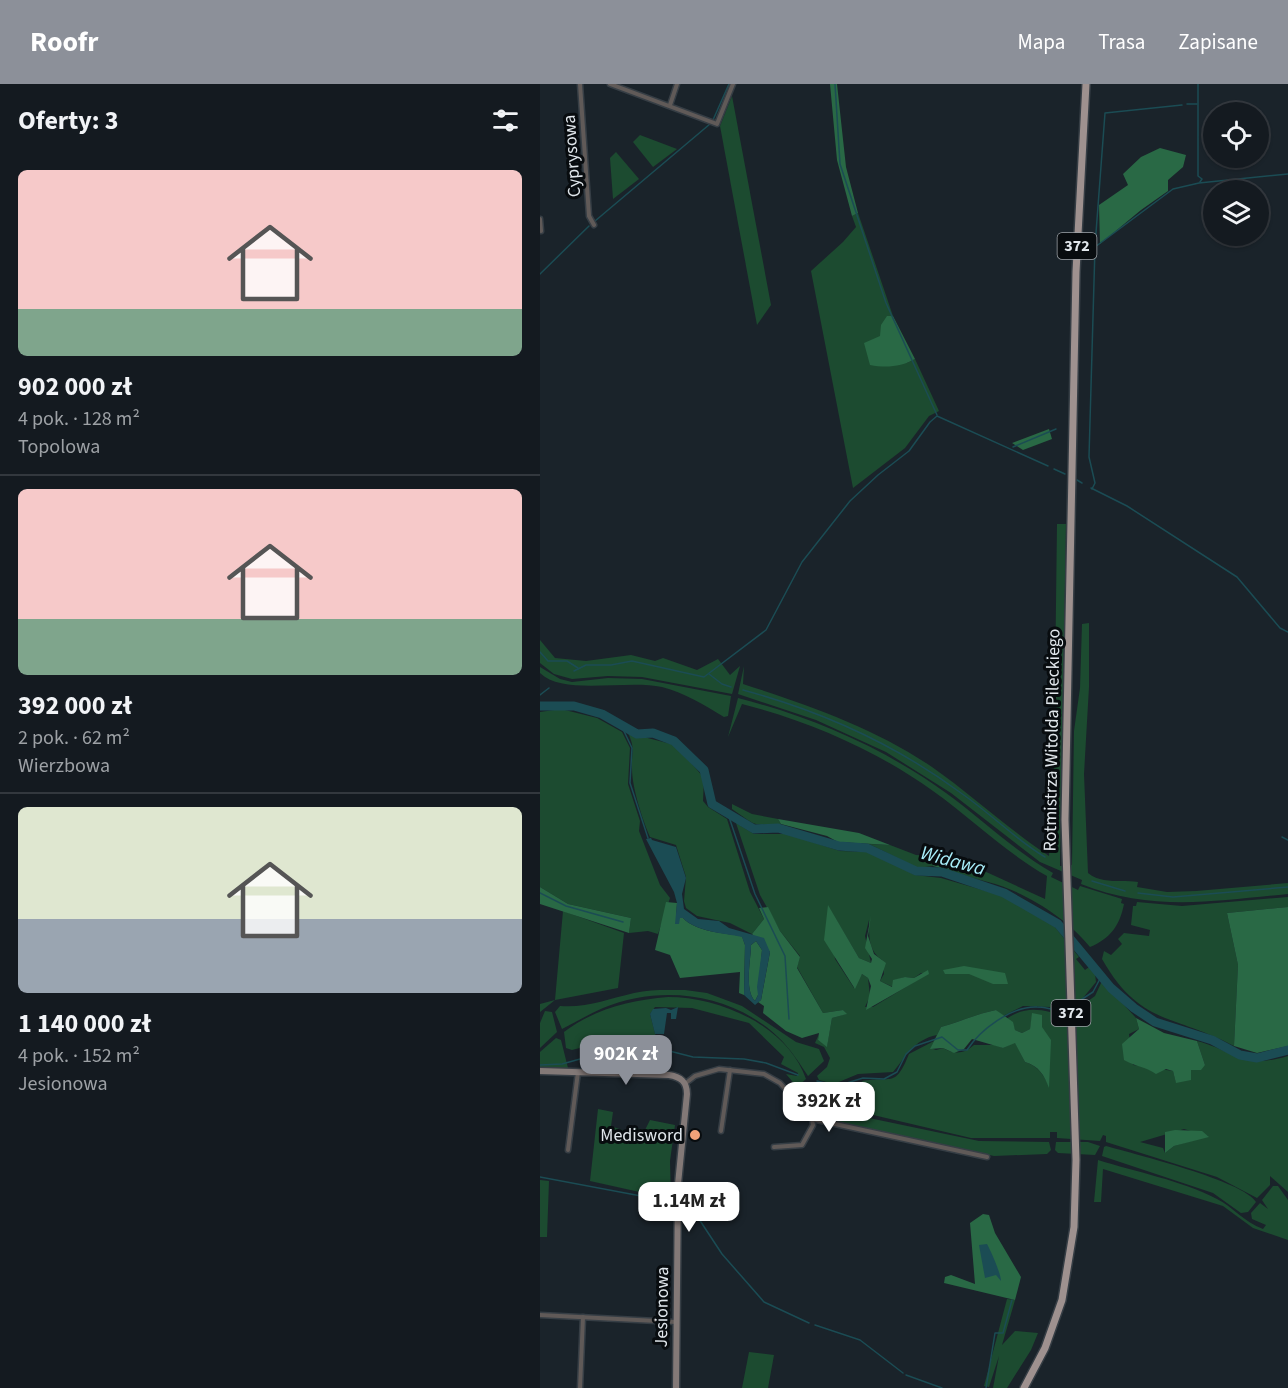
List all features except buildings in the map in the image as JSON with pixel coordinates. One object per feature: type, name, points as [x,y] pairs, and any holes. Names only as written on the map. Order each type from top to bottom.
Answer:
[{"type":"main road","name":"Rotmistrza Witolda Pileckiego","points":[[1024,1388],[1048,1340],[1066,1282],[1074,1227],[1076,1160],[1065,866],[1076,272],[1086,84]]},
{"type":"street","name":"Cyprysowa","points":[[580,84],[589,216],[594,225]]},
{"type":"street","points":[[610,84],[717,123],[733,84]]},
{"type":"street","points":[[670,105],[677,84]]},
{"type":"street","points":[[540,219],[541,231]]},
{"type":"street","points":[[721,1131],[730,1070]]},
{"type":"street","points":[[540,1071],[669,1076],[679,1077],[686,1083],[709,1071],[730,1070],[771,1076],[812,1119],[987,1157]]},
{"type":"street","points":[[568,1150],[578,1072]]},
{"type":"street","name":"Jesionowa","points":[[676,1388],[678,1184],[687,1094],[686,1083]]},
{"type":"street","points":[[774,1147],[802,1145],[813,1125],[812,1119]]},
{"type":"street","points":[[540,1315],[677,1322]]},
{"type":"street","points":[[580,1388],[583,1317]]},
{"type":"green space","points":[[830,84],[837,84],[846,167],[858,213],[852,216],[837,160]]},
{"type":"green space","points":[[732,96],[771,305],[757,325],[720,126]]},
{"type":"green space","points":[[640,135],[677,149],[653,167],[633,142]]},
{"type":"green space","points":[[1160,148],[1186,155],[1183,167],[1168,180],[1168,191],[1100,244],[1099,205],[1128,185],[1123,174],[1141,157]]},
{"type":"green space","points":[[616,152],[639,179],[613,199],[610,158]]},
{"type":"green space","points":[[858,213],[893,316],[887,316],[907,363],[915,359],[939,411],[929,416],[905,448],[853,488],[811,271],[856,227],[852,216]]},
{"type":"green space","points":[[887,316],[893,316],[915,359],[893,366],[870,365],[864,343],[880,336],[881,325]]},
{"type":"green space","points":[[1049,429],[1052,439],[1023,450],[1012,443]]},
{"type":"green space","points":[[1057,524],[1066,524],[1060,866],[1072,865],[1074,731],[1080,688],[1082,624],[1089,623],[1089,687],[1084,774],[1088,873],[1100,879],[1138,882],[1137,887],[1167,892],[1288,883],[1288,894],[1209,901],[1158,901],[1107,893],[1081,884],[1082,880],[1040,862],[951,793],[886,752],[816,720],[738,694],[744,666],[743,684],[840,719],[910,753],[947,778],[1049,856],[1057,717],[1055,682]]},
{"type":"green space","points":[[540,640],[555,658],[586,661],[631,655],[655,661],[663,658],[697,670],[718,659],[730,675],[740,666],[732,694],[642,677],[608,676],[572,679],[554,674],[540,663]]},
{"type":"green space","points":[[540,667],[560,679],[572,682],[608,678],[642,679],[731,696],[728,716],[724,717],[686,696],[662,687],[564,684],[550,680],[540,673]]},
{"type":"green space","points":[[738,698],[820,725],[898,762],[946,793],[1011,845],[1053,873],[1051,877],[1078,890],[1080,886],[1122,899],[1121,903],[1124,904],[1117,925],[1103,940],[1090,947],[1057,916],[1030,899],[1002,886],[948,870],[952,863],[959,865],[965,872],[971,865],[1045,899],[1047,876],[1017,857],[947,801],[889,762],[817,728],[742,704],[728,737]]},
{"type":"green space","points":[[561,709],[597,718],[622,732],[630,748],[628,784],[640,821],[639,831],[660,885],[670,898],[658,934],[648,931],[629,933],[631,918],[568,904],[540,887],[540,712]]},
{"type":"green space","points":[[628,733],[671,744],[680,750],[704,778],[703,801],[727,819],[750,892],[764,919],[752,934],[730,923],[697,916],[686,908],[684,901],[686,877],[676,845],[650,837],[641,813],[632,769],[633,747]]},
{"type":"green space","points":[[732,804],[752,814],[778,819],[781,824],[754,823],[732,809]]},
{"type":"green space","points":[[778,819],[859,833],[890,845],[838,842],[827,836],[781,824]]},
{"type":"green space","points":[[736,823],[754,834],[787,834],[840,851],[869,852],[915,875],[941,878],[1003,896],[1055,927],[1079,957],[1076,959],[1085,970],[1089,967],[1095,974],[1096,982],[1083,998],[1084,1004],[1095,996],[1102,981],[1136,1018],[1139,1029],[1129,1034],[1133,1065],[1173,1071],[1176,1082],[1191,1070],[1205,1065],[1197,1041],[1249,1060],[1272,1060],[1288,1056],[1288,1192],[1270,1176],[1270,1185],[1257,1198],[1217,1177],[1106,1142],[1106,1136],[1103,1135],[1100,1141],[1057,1138],[1057,1132],[1050,1132],[1050,1138],[971,1138],[835,1106],[819,1093],[821,1088],[817,1090],[818,1083],[832,1089],[844,1083],[852,1095],[866,1089],[862,1081],[896,1076],[909,1054],[934,1041],[931,1048],[936,1050],[943,1048],[952,1052],[963,1052],[974,1045],[995,1045],[1003,1048],[1015,1042],[1025,1062],[1040,1071],[1049,1086],[1033,1013],[1030,1029],[1022,1033],[1015,1030],[1012,1022],[1006,1019],[1027,1010],[1050,1012],[1050,1007],[1023,1006],[1003,1016],[996,1010],[941,1027],[937,1035],[916,1045],[893,1072],[858,1074],[834,1084],[819,1080],[817,1076],[827,1067],[830,1058],[824,1047],[815,1043],[819,1034],[818,1040],[827,1046],[832,1018],[846,1014],[843,1010],[823,1013],[797,967],[800,956],[780,931],[760,895]],"holes":[[[828,906],[859,958],[871,963],[865,936],[869,920],[869,937],[872,947],[882,960],[884,974],[880,981],[893,987],[896,980],[929,973],[873,1007],[865,1007],[870,996],[868,978],[862,974],[854,988],[835,959]],[[1184,1129],[1208,1136],[1174,1146],[1165,1153],[1163,1148],[1140,1142]]]},
{"type":"green space","points":[[869,844],[890,845],[916,855],[934,856],[933,866],[918,868]]},
{"type":"green space","points":[[949,854],[971,865],[965,872],[959,865],[952,864],[948,870],[933,866],[934,856]]},
{"type":"green space","points":[[540,887],[568,904],[631,918],[629,933],[540,904]]},
{"type":"green space","points":[[1288,897],[1288,907],[1227,913],[1238,965],[1234,1046],[1145,1008],[1116,981],[1102,959],[1104,951],[1111,955],[1122,944],[1118,939],[1124,933],[1149,936],[1150,930],[1131,925],[1133,906],[1136,906],[1137,902],[1182,906]]},
{"type":"green space","points":[[666,902],[677,903],[676,918],[683,918],[703,929],[742,936],[745,945],[744,995],[739,993],[740,972],[680,978],[670,955],[655,950]]},
{"type":"green space","points":[[828,905],[859,958],[871,963],[872,959],[865,948],[871,915],[868,936],[874,954],[886,963],[880,981],[892,987],[893,980],[905,977],[914,978],[928,970],[929,974],[866,1010],[871,986],[868,978],[862,974],[855,989],[824,940]]},
{"type":"green space","points":[[768,907],[780,931],[800,957],[797,968],[823,1013],[843,1010],[847,1014],[832,1018],[827,1047],[818,1040],[819,1033],[802,1038],[786,1031],[763,1013],[764,1006],[758,1002],[761,1000],[770,952],[752,934],[764,919],[759,908]]},
{"type":"green space","points":[[1288,907],[1288,1046],[1257,1053],[1234,1046],[1238,965],[1227,913]]},
{"type":"green space","points":[[563,911],[624,933],[618,988],[555,1000]]},
{"type":"green space","points":[[756,941],[762,950],[758,995],[755,1001],[750,990],[749,974],[751,945]]},
{"type":"green space","points":[[964,966],[1005,973],[1008,984],[993,984],[969,974],[945,974],[943,970]]},
{"type":"green space","points":[[685,990],[707,993],[742,1006],[796,1042],[819,1049],[824,1061],[808,1076],[787,1046],[765,1026],[744,1013],[699,998],[675,995],[626,1000],[603,1008],[562,1029],[555,1012],[560,1006],[588,1004],[640,992]]},
{"type":"green space","points":[[668,997],[709,1002],[750,1018],[784,1044],[797,1060],[806,1079],[797,1087],[786,1074],[797,1076],[798,1073],[781,1064],[784,1057],[749,1023],[692,1008],[655,1007],[650,1014],[656,1037],[626,1036],[572,1050],[566,1048],[564,1032],[588,1017],[627,1003]]},
{"type":"green space","points":[[555,1000],[540,1012],[540,1004]]},
{"type":"green space","points":[[996,1010],[1013,1022],[1015,1030],[1022,1033],[1030,1029],[1032,1013],[1042,1015],[1042,1027],[1051,1040],[1049,1088],[1040,1072],[1025,1062],[1015,1043],[1003,1048],[972,1039],[964,1049],[954,1053],[943,1048],[930,1049],[941,1027]]},
{"type":"green space","points":[[545,1011],[552,1012],[557,1032],[540,1048],[540,1023]]},
{"type":"green space","points":[[1136,1018],[1164,1033],[1197,1041],[1205,1065],[1201,1070],[1191,1070],[1191,1080],[1176,1083],[1173,1071],[1166,1069],[1156,1074],[1124,1060],[1122,1044],[1139,1029]]},
{"type":"green space","points":[[556,1038],[561,1040],[568,1068],[540,1069],[540,1052]]},
{"type":"green space","points":[[807,1083],[827,1103],[850,1114],[979,1141],[1049,1142],[1051,1150],[1047,1154],[994,1156],[831,1121],[833,1114],[817,1106],[800,1088]]},
{"type":"green space","points":[[800,1088],[817,1106],[833,1114],[831,1121],[812,1114],[796,1096]]},
{"type":"green space","points":[[598,1109],[613,1112],[611,1126],[633,1134],[634,1128],[645,1130],[650,1120],[675,1125],[670,1161],[671,1199],[590,1181]]},
{"type":"green space","points":[[1202,1131],[1209,1137],[1174,1146],[1165,1153],[1165,1132]]},
{"type":"green space","points":[[1056,1142],[1088,1142],[1100,1146],[1095,1155],[1058,1153],[1055,1150]]},
{"type":"green space","points":[[1106,1146],[1211,1177],[1247,1194],[1256,1202],[1248,1212],[1241,1213],[1213,1193],[1102,1156]]},
{"type":"green space","points":[[1098,1160],[1203,1192],[1223,1202],[1263,1229],[1266,1225],[1252,1219],[1251,1213],[1260,1203],[1268,1209],[1262,1200],[1273,1186],[1278,1186],[1288,1200],[1288,1240],[1253,1228],[1223,1206],[1103,1169],[1101,1202],[1094,1202]]},
{"type":"green space","points":[[540,1180],[549,1181],[547,1237],[540,1237]]},
{"type":"green space","points":[[983,1214],[989,1215],[995,1233],[1021,1277],[1015,1300],[944,1283],[945,1277],[951,1275],[975,1284],[970,1223]]},
{"type":"green space","points":[[1007,1299],[1015,1300],[1002,1345],[1015,1331],[1038,1333],[1031,1350],[1007,1388],[993,1388],[999,1356],[989,1387],[984,1386]]},
{"type":"green space","points":[[749,1352],[774,1355],[768,1388],[742,1388]]},
{"type":"water","points":[[651,838],[676,847],[686,878],[682,894],[684,909],[698,919],[719,921],[729,928],[764,938],[770,952],[761,1000],[755,1005],[744,995],[745,945],[742,937],[703,929],[683,918],[680,918],[679,924],[675,924],[677,903],[674,892],[646,839]],"holes":[[[756,941],[762,950],[758,995],[755,1001],[749,982],[751,945]]]},
{"type":"water","points":[[678,1007],[676,1019],[671,1019],[671,1013],[667,1013],[664,1034],[655,1034],[650,1014],[653,1009],[671,1010]]},
{"type":"water","points":[[987,1244],[1001,1281],[996,1275],[985,1278],[979,1245]]},
{"type":"waterway","points":[[713,120],[729,84]]},
{"type":"waterway","points":[[835,84],[840,164],[886,303],[937,415]]},
{"type":"waterway","points":[[1198,84],[1198,176],[1202,179],[1200,182]]},
{"type":"waterway","points":[[1187,104],[1197,104]]},
{"type":"waterway","points":[[1095,246],[1105,113],[1182,105]]},
{"type":"waterway","points":[[595,221],[710,124]]},
{"type":"waterway","points":[[1092,489],[1095,483],[1089,457],[1095,247],[1173,189],[1199,183],[1288,174]]},
{"type":"waterway","points":[[540,274],[589,226]]},
{"type":"waterway","points":[[574,671],[586,665],[611,665],[632,661],[704,677],[766,630],[802,562],[850,501],[909,451],[937,416],[1048,466]]},
{"type":"waterway","points":[[1013,447],[1056,429]]},
{"type":"waterway","points":[[1054,469],[1065,474]]},
{"type":"waterway","points":[[1077,480],[1082,483]]},
{"type":"waterway","points":[[1091,488],[1127,506],[1237,577],[1280,628],[1288,632]]},
{"type":"waterway","points":[[540,652],[548,661],[567,661],[578,668]]},
{"type":"waterway","points":[[709,674],[722,684],[731,687]]},
{"type":"waterway","points":[[540,695],[549,688]]},
{"type":"waterway","points":[[743,690],[801,708],[884,745],[972,801],[1045,857]]},
{"type":"waterway","name":"Widawa","points":[[540,706],[574,706],[602,714],[637,734],[653,733],[674,741],[704,770],[712,804],[754,829],[778,828],[839,846],[867,848],[916,871],[942,872],[1004,893],[1058,924],[1111,988],[1155,1022],[1212,1040],[1240,1055],[1257,1058],[1288,1050]]},
{"type":"waterway","points":[[622,727],[632,748],[630,783],[648,838]]},
{"type":"waterway","points":[[728,814],[755,894],[785,956],[789,1019]]},
{"type":"waterway","points":[[1282,837],[1288,840]]},
{"type":"waterway","points":[[1092,881],[1125,891]]},
{"type":"waterway","points":[[1138,893],[1173,897],[1288,887]]},
{"type":"waterway","points":[[540,893],[566,906],[623,922]]},
{"type":"waterway","points":[[1073,1005],[1093,992],[1102,975]]},
{"type":"waterway","points":[[817,1081],[837,1086],[863,1078],[884,1079],[897,1072],[906,1054],[915,1046],[942,1037],[958,1050],[967,1050],[988,1027],[1017,1010],[1037,1007],[1057,1010],[1068,1007]]},
{"type":"waterway","points":[[540,1065],[562,1064],[638,1043],[693,1057],[744,1059],[766,1063],[798,1075]]},
{"type":"waterway","points":[[803,1095],[816,1107]]},
{"type":"waterway","points":[[814,1116],[817,1107],[844,1118]]},
{"type":"waterway","points":[[540,1177],[673,1202]]},
{"type":"waterway","points":[[680,1203],[689,1206],[695,1213],[722,1254],[764,1302],[809,1323]]},
{"type":"waterway","points":[[986,1388],[995,1333],[1003,1333],[1012,1300]]},
{"type":"waterway","points":[[815,1325],[860,1340],[903,1373]]},
{"type":"waterway","points":[[906,1375],[942,1388]]},
{"type":"place","name":"Medisword","points":[[695,1135]]}]
